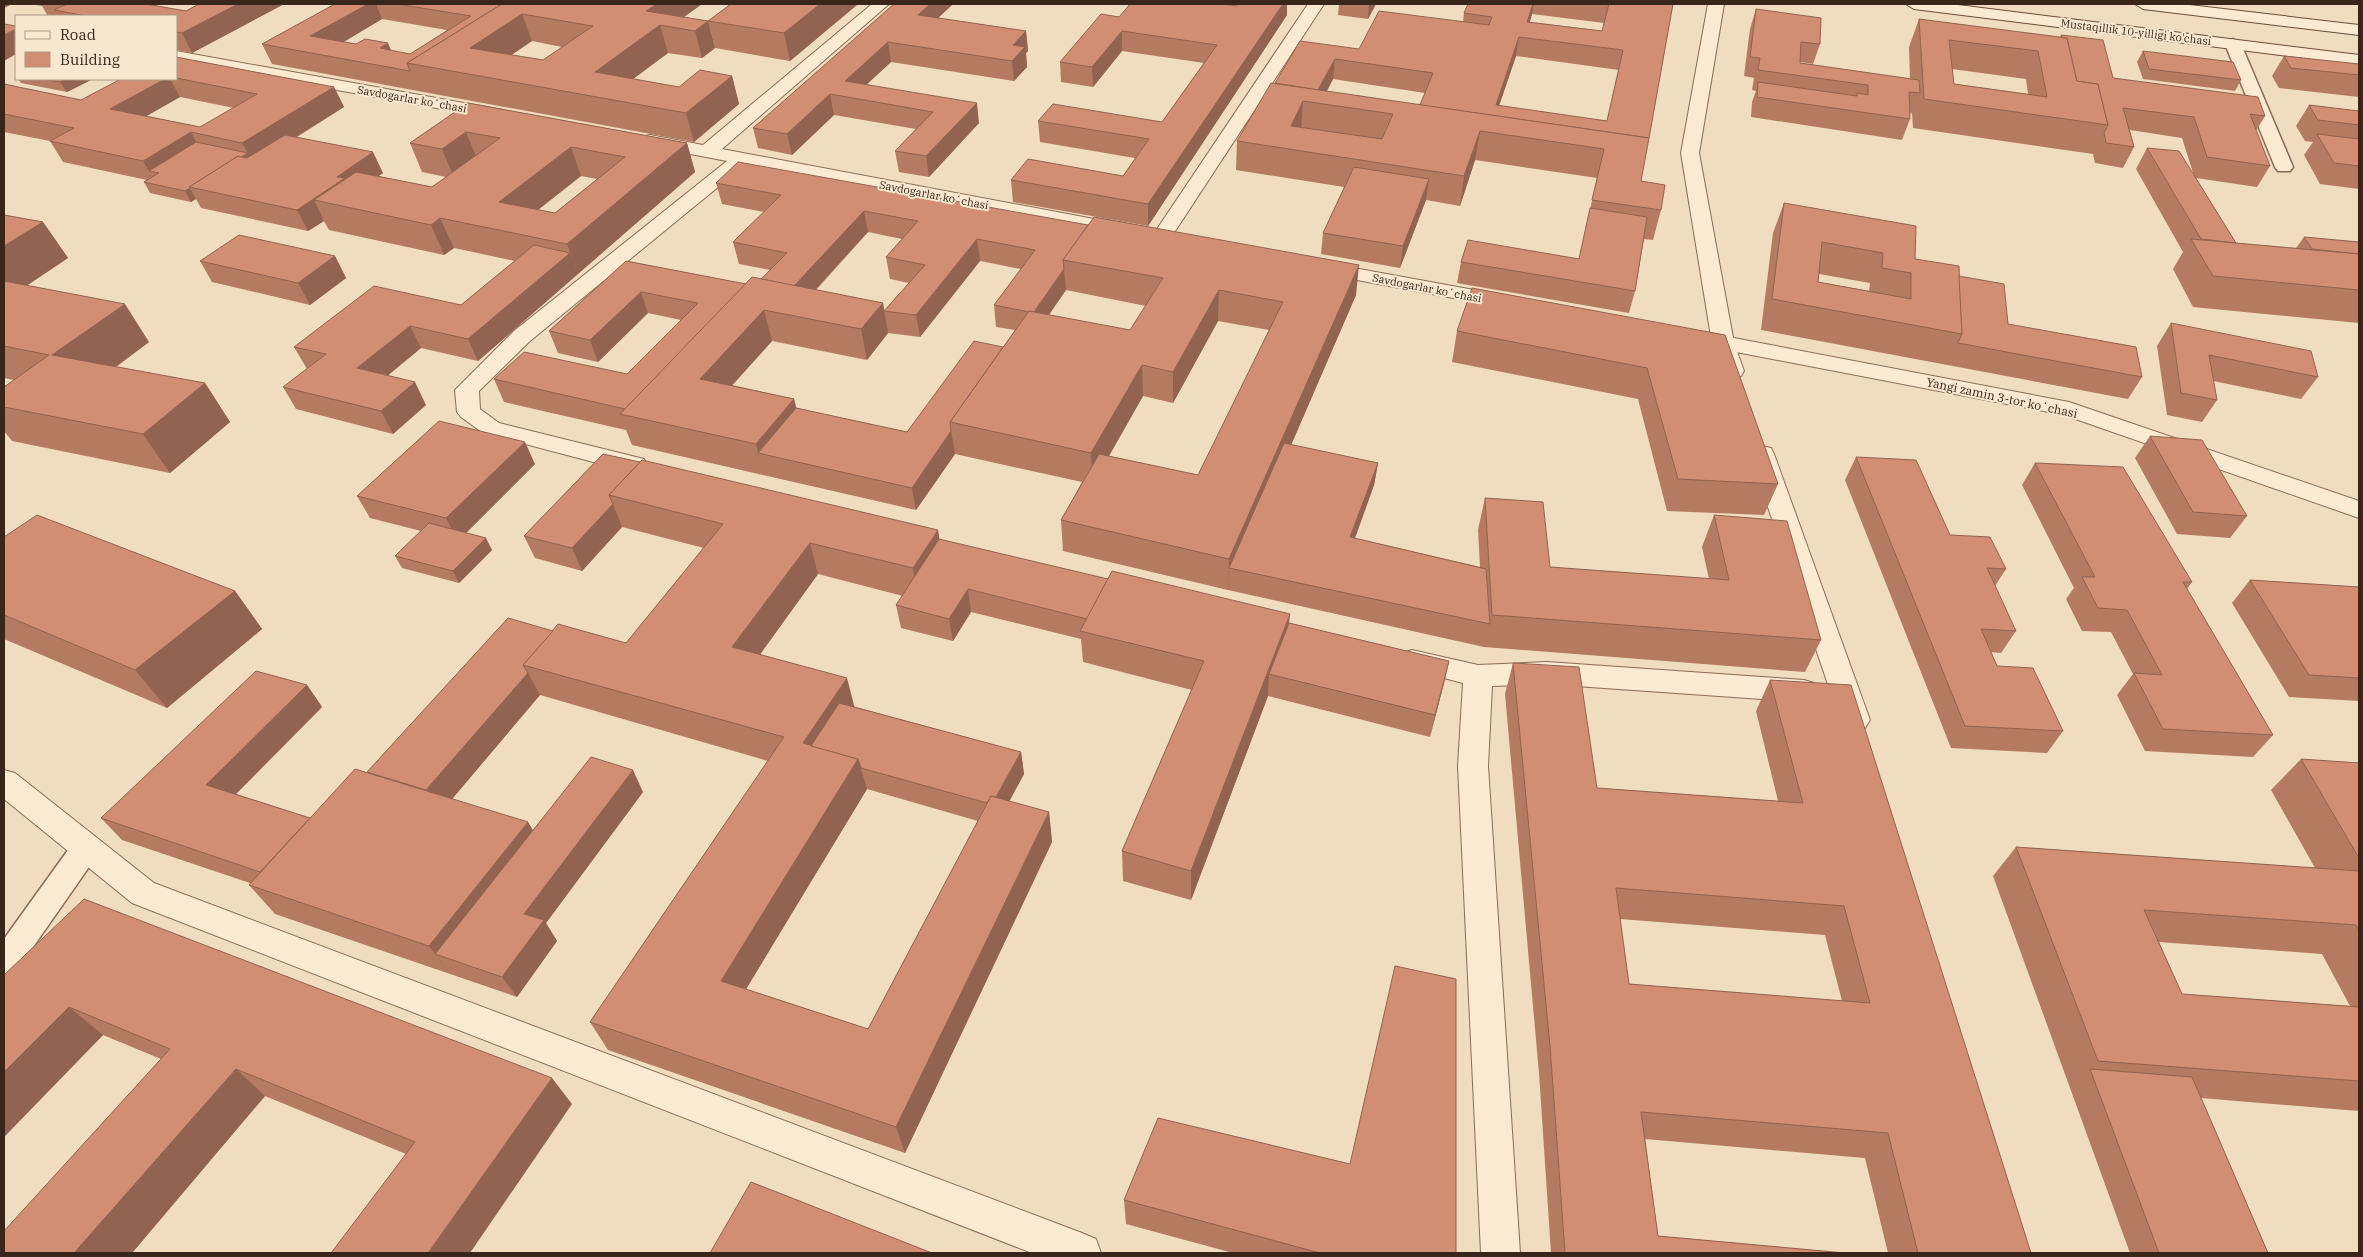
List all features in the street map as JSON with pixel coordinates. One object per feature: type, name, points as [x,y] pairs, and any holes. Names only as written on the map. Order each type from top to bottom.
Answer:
[{"type":"street","points":[[708,151],[881,4]]},
{"type":"street","points":[[1161,238],[1316,4]]},
{"type":"street","points":[[1716,4],[1690,153],[1723,343],[1742,398]]},
{"type":"street","name":"Mustaqillik 10-yilligi ko'chasi","points":[[1914,4],[2359,60]]},
{"type":"street","points":[[2143,4],[2359,30]]},
{"type":"street","name":"Savdogarlar koʻchasi","points":[[178,56],[511,116]]},
{"type":"street","name":"Savdogarlar koʻchasi","points":[[629,137],[1180,242]]},
{"type":"street","points":[[654,470],[491,428],[470,412],[467,390],[522,336],[742,158]]},
{"type":"street","name":"Savdogarlar koʻchasi","points":[[1306,265],[1529,306]]},
{"type":"street","points":[[1674,334],[1723,343]]},
{"type":"street","name":"Yangi zamin 3-tor koʻchasi","points":[[1723,343],[2069,409],[2359,510]]},
{"type":"street","points":[[1752,426],[1848,694],[1862,742]]},
{"type":"street","points":[[1388,654],[1478,676],[1547,674],[1848,694]]},
{"type":"street","points":[[1478,676],[1473,766],[1501,1253]]},
{"type":"street","points":[[4,782],[143,893],[1082,1253]]},
{"type":"lane","points":[[2233,44],[2284,167]]},
{"type":"lane","points":[[4,963],[86,848]]},
{"type":"building","points":[[67,4],[146,4],[186,11],[199,4],[238,4],[182,33],[178,32],[178,15],[82,15],[54,10]]},
{"type":"building","points":[[335,4],[368,4],[310,36],[356,44],[365,39],[388,43],[380,48],[410,54],[471,16],[397,4],[502,4],[407,63],[410,71],[262,44]]},
{"type":"building","points":[[502,4],[657,4],[646,11],[708,21],[695,31],[660,25],[595,72],[679,87],[700,70],[732,76],[686,113],[407,63]],"holes":[[[522,14],[593,26],[543,60],[470,48]]]},
{"type":"building","points":[[731,4],[820,4],[784,33],[708,21]]},
{"type":"building","points":[[894,4],[930,4],[918,15],[1026,31],[1013,45],[1025,47],[1012,61],[888,42],[845,81],[977,103],[926,156],[895,151],[933,112],[830,94],[787,134],[753,128]]},
{"type":"building","points":[[1130,4],[1223,4],[1237,6],[1239,4],[1283,4],[1148,204],[1011,180],[1028,159],[1123,176],[1149,139],[1038,121],[1053,104],[1162,122],[1217,45],[1122,31],[1092,67],[1060,62],[1101,14],[1119,17]]},
{"type":"building","points":[[1468,4],[1533,4],[1527,22],[1602,31],[1609,4],[1673,4],[1649,138],[1420,105],[1433,73],[1335,59],[1318,90],[1275,83],[1300,41],[1359,49],[1379,11],[1489,25],[1492,17],[1464,13]],"holes":[[[1519,37],[1623,50],[1607,121],[1496,105]]]},
{"type":"building","points":[[1756,9],[1821,18],[1820,44],[1801,42],[1800,63],[1919,80],[1920,93],[1909,92],[1910,119],[1757,97],[1758,82],[1857,96],[1857,93],[1868,95],[1868,85],[1758,70],[1760,58],[1750,57]]},
{"type":"building","points":[[1919,19],[2067,38],[2077,81],[2098,84],[2108,125],[1924,99]],"holes":[[[1949,40],[2038,51],[2047,97],[1954,84]]]},
{"type":"building","points":[[4,24],[15,26],[15,30],[4,35]]},
{"type":"building","points":[[2061,35],[2103,40],[2113,78],[2258,97],[2265,116],[2250,114],[2270,166],[2207,157],[2194,117],[2123,108],[2134,147],[2106,143],[2104,133],[2108,125],[2098,84],[2077,81],[2067,38],[2062,38]]},
{"type":"building","points":[[2143,51],[2233,62],[2241,80],[2149,69]]},
{"type":"building","points":[[2284,56],[2359,64],[2359,75],[2291,68]]},
{"type":"building","points":[[178,57],[334,87],[242,143],[191,132],[143,161],[50,141],[74,128],[4,114],[4,84],[81,100],[119,80],[163,80],[110,109],[200,127],[257,94],[178,78]]},
{"type":"building","points":[[1271,83],[1649,138],[1641,181],[1665,185],[1661,210],[1592,200],[1604,149],[1480,131],[1464,176],[1237,141]],"holes":[[[1303,101],[1393,114],[1382,139],[1291,126]]]},
{"type":"building","points":[[468,103],[687,143],[567,244],[440,218],[431,225],[314,200],[356,172],[432,187],[500,138],[466,132],[442,149],[410,143]],"holes":[[[571,147],[625,157],[555,213],[499,202]]]},
{"type":"building","points":[[2309,105],[2359,111],[2359,125],[2318,120]]},
{"type":"building","points":[[2317,134],[2359,139],[2359,166],[2334,163]]},
{"type":"building","points":[[285,135],[373,152],[337,177],[345,178],[297,210],[189,187],[238,156],[247,158]]},
{"type":"building","points":[[196,142],[248,153],[241,157],[238,156],[185,191],[144,182],[159,173],[149,171]]},
{"type":"building","points":[[2147,148],[2179,151],[2236,243],[2201,239]]},
{"type":"building","points":[[738,162],[1088,225],[1063,260],[1064,269],[1034,312],[994,305],[1035,250],[977,239],[916,315],[884,311],[925,265],[886,257],[918,221],[864,211],[794,286],[761,279],[787,253],[733,242],[781,195],[716,183]]},
{"type":"building","points":[[1354,167],[1429,179],[1403,246],[1323,233]]},
{"type":"building","points":[[1784,203],[1916,226],[1915,259],[1959,266],[1962,334],[1772,299]],"holes":[[[1822,242],[1883,253],[1882,268],[1911,273],[1911,299],[1818,282]]]},
{"type":"building","points":[[1590,208],[1647,217],[1635,291],[1461,262],[1468,240],[1579,259]]},
{"type":"building","points":[[4,215],[43,222],[4,246]]},
{"type":"building","points":[[1094,217],[1359,265],[1229,559],[1061,520],[1099,454],[1198,475],[1283,302],[1219,290],[1173,372],[1142,365],[1091,453],[950,422],[1029,311],[1130,330],[1163,278],[1063,260]]},
{"type":"building","points":[[239,235],[335,256],[298,283],[200,261]]},
{"type":"building","points":[[2304,237],[2359,242],[2359,254],[2312,249]]},
{"type":"building","points":[[2191,239],[2359,254],[2359,290],[2213,276]]},
{"type":"building","points":[[534,245],[570,253],[468,339],[410,326],[357,368],[415,382],[381,411],[283,387],[326,354],[294,347],[374,286],[461,305]]},
{"type":"building","points":[[626,261],[746,284],[625,409],[494,379],[524,352],[627,374],[698,303],[641,292],[590,340],[549,331]]},
{"type":"building","points":[[1959,276],[2004,284],[2008,324],[2136,347],[2142,377],[1958,343],[1962,334]]},
{"type":"building","points":[[752,277],[883,303],[861,329],[764,310],[700,379],[794,399],[756,444],[620,414]]},
{"type":"building","points":[[4,281],[125,304],[52,355],[205,383],[143,434],[4,407],[4,387],[49,355],[4,346]]},
{"type":"building","points":[[1472,288],[1725,335],[1778,484],[1678,479],[1647,368],[1457,331]]},
{"type":"building","points":[[2171,323],[2311,351],[2318,377],[2209,355],[2217,400],[2181,393]]},
{"type":"building","points":[[974,341],[1003,347],[950,422],[951,431],[912,488],[758,453],[796,408],[907,432]]},
{"type":"building","points":[[439,421],[525,442],[446,518],[357,496]]},
{"type":"building","points":[[2150,436],[2202,440],[2247,516],[2193,512]]},
{"type":"building","points":[[1284,443],[1378,463],[1350,537],[1486,569],[1490,624],[1229,568]]},
{"type":"building","points":[[603,454],[640,462],[609,495],[613,504],[572,548],[524,536]]},
{"type":"building","points":[[1856,457],[1916,460],[1950,535],[1990,537],[2006,569],[1987,568],[2016,631],[1981,629],[1997,666],[2033,668],[2063,731],[1965,726]]},
{"type":"building","points":[[642,460],[938,530],[913,568],[810,543],[732,647],[847,678],[803,743],[858,759],[721,981],[868,1029],[991,796],[1049,812],[896,1127],[590,1022],[784,737],[523,665],[558,624],[626,643],[723,524],[609,495]]},
{"type":"building","points":[[2035,463],[2123,467],[2192,582],[2183,582],[2273,735],[2163,729],[2134,673],[2162,675],[2127,610],[2098,608],[2082,577],[2095,577]]},
{"type":"building","points":[[1485,498],[1543,502],[1550,567],[1729,580],[1714,515],[1787,521],[1821,640],[1492,615]]},
{"type":"building","points":[[37,515],[235,591],[135,670],[4,615],[4,537]]},
{"type":"building","points":[[429,523],[486,538],[453,571],[395,556]]},
{"type":"building","points":[[939,539],[1108,579],[1087,619],[968,589],[949,619],[896,605]]},
{"type":"building","points":[[1112,571],[1290,614],[1191,871],[1122,851],[1204,661],[1080,631]]},
{"type":"building","points":[[2250,580],[2359,587],[2359,678],[2309,675]]},
{"type":"building","points":[[508,618],[553,631],[523,665],[528,673],[426,790],[367,772]]},
{"type":"building","points":[[1289,623],[1449,661],[1435,715],[1269,674]]},
{"type":"building","points":[[1513,663],[1579,667],[1597,788],[1803,803],[1770,680],[1851,685],[2031,1253],[1918,1253],[1888,1133],[1641,1112],[1658,1236],[1845,1253],[1565,1253],[1550,1046]],"holes":[[[1616,888],[1844,906],[1870,1003],[1629,984]]]},
{"type":"building","points":[[256,671],[307,685],[206,785],[310,818],[260,872],[101,818]]},
{"type":"building","points":[[839,703],[1021,752],[996,797],[991,796],[987,803],[861,768],[858,759],[811,746]]},
{"type":"building","points":[[591,757],[633,770],[524,914],[544,920],[502,977],[435,954]]},
{"type":"building","points":[[2301,759],[2359,763],[2359,858]]},
{"type":"building","points":[[355,769],[528,822],[429,946],[249,885]]},
{"type":"building","points":[[2016,847],[2359,871],[2359,931],[2356,925],[2144,910],[2182,994],[2359,1007],[2359,1081],[2098,1061]]},
{"type":"building","points":[[84,899],[552,1078],[428,1253],[331,1253],[415,1142],[236,1069],[74,1253],[4,1253],[4,1231],[170,1049],[69,1007],[4,1072],[4,975]]},
{"type":"building","points":[[1395,966],[1456,979],[1456,1253],[1320,1253],[1124,1200],[1158,1118],[1350,1164]]},
{"type":"building","points":[[2090,1069],[2192,1077],[2268,1253],[2159,1253]]},
{"type":"building","points":[[751,1182],[932,1253],[710,1253]]}]
